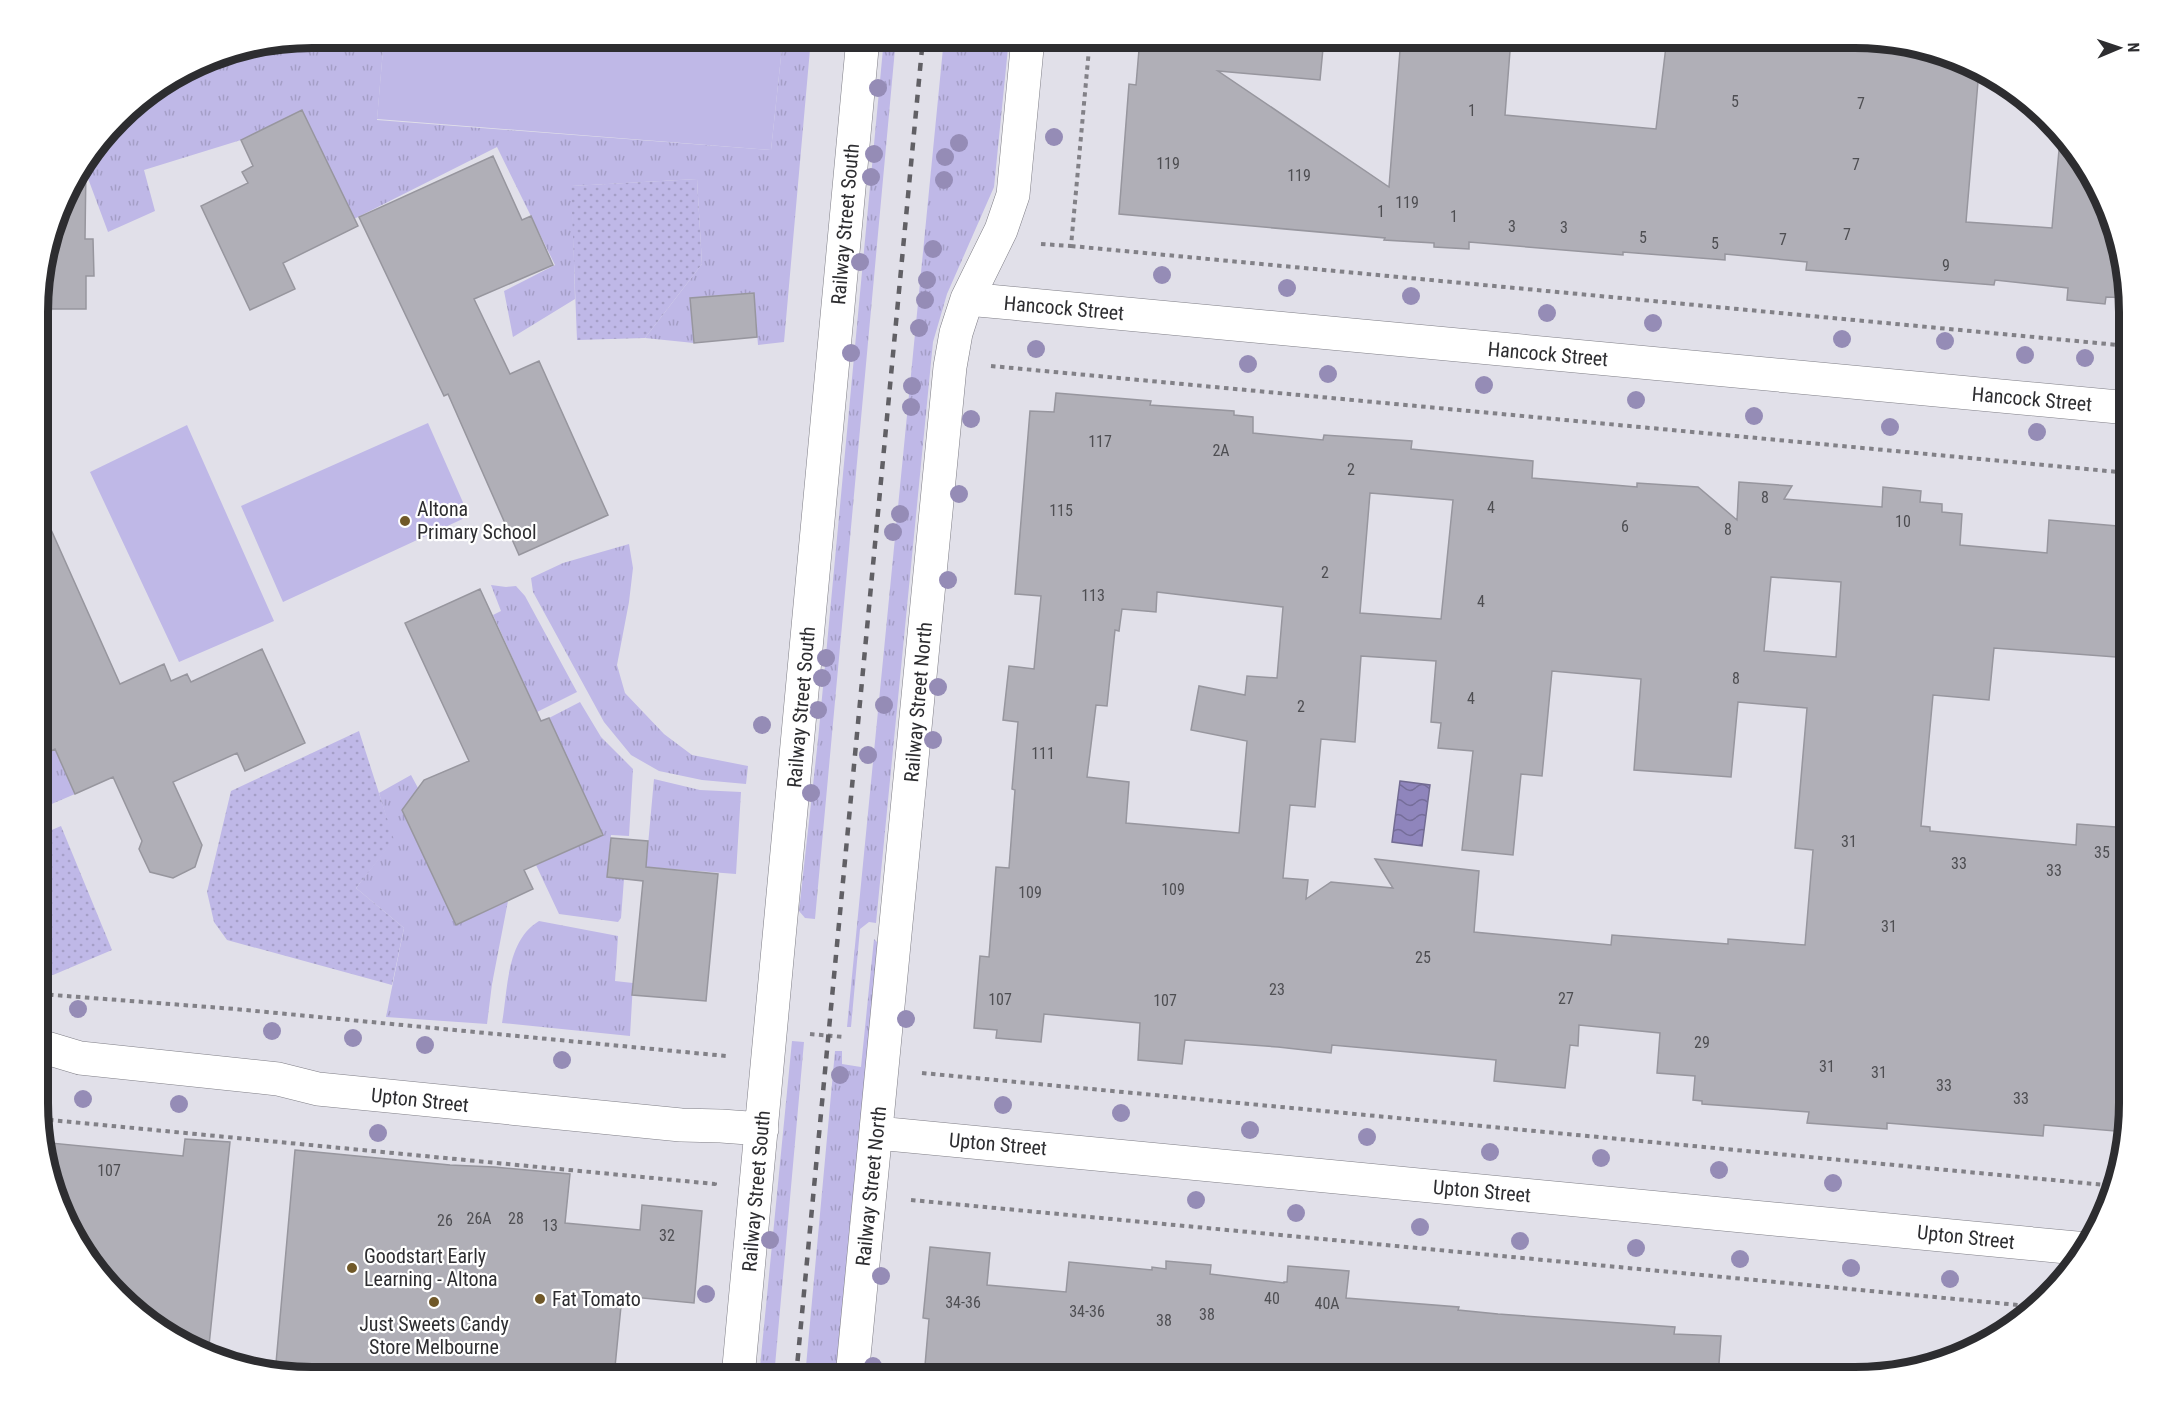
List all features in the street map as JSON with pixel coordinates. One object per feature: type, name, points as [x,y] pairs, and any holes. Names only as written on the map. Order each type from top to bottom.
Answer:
[{"type":"street","name":"Railway Street South","points":[[739,1367],[862,48]]},
{"type":"street","name":"Railway Street North","points":[[853,1367],[950,367],[956,333],[967,299],[1001,230],[1013,195],[1027,48]]},
{"type":"street","name":"Hancock Street","points":[[967,299],[2119,407]]},
{"type":"street","name":"Upton Street","points":[[48,1048],[80,1058],[278,1079],[318,1089],[681,1125],[762,1129]]},
{"type":"street","name":"Upton Street","points":[[48,1061],[80,1058]]},
{"type":"street","name":"Upton Street","points":[[877,1133],[2076,1248]]},
{"type":"path","points":[[1071,246],[1089,48]]},
{"type":"path","points":[[1036,243],[2119,345]]},
{"type":"path","points":[[989,377],[994,338],[1008,303]]},
{"type":"path","points":[[990,365],[2119,472]]},
{"type":"path","points":[[48,995],[212,1007],[728,1056],[729,1045]]},
{"type":"path","points":[[809,1034],[846,1037]]},
{"type":"path","points":[[922,1073],[2106,1185]]},
{"type":"path","points":[[49,1120],[715,1184],[722,1126]]},
{"type":"path","points":[[910,1200],[2024,1306]]},
{"type":"green space","points":[[383,48],[377,120],[771,150],[782,48],[810,48],[784,342],[758,345],[754,293],[690,298],[694,343],[645,338],[702,264],[697,179],[572,186],[575,299],[513,337],[504,291],[555,265],[497,147],[354,219],[302,110],[241,140],[144,170],[155,211],[108,232],[86,174],[92,165],[125,125],[165,92],[195,75],[244,57],[277,50]]},
{"type":"green space","points":[[383,48],[782,48],[771,150],[377,119]]},
{"type":"green space","points":[[883,48],[895,48],[815,919],[805,918],[799,911],[818,740]]},
{"type":"green space","points":[[943,48],[1008,48],[994,187],[947,294],[933,342],[876,923],[869,922],[860,929],[851,1027],[847,1027]]},
{"type":"green space","points":[[697,179],[702,264],[645,338],[577,340],[571,186]]},
{"type":"green space","points":[[428,423],[469,516],[283,602],[241,506]]},
{"type":"green space","points":[[187,425],[274,621],[179,662],[90,472]]},
{"type":"green space","points":[[629,544],[633,568],[617,665],[625,693],[664,734],[692,755],[748,766],[746,784],[702,780],[659,771],[631,755],[604,722],[533,592],[531,578],[563,563]]},
{"type":"green space","points":[[491,585],[516,586],[525,596],[577,692],[499,731],[494,721],[533,703],[493,615],[501,611]]},
{"type":"green space","points":[[580,702],[601,737],[633,769],[629,836],[611,835],[607,876],[624,879],[621,918],[618,922],[559,914],[536,865],[602,835],[549,718]]},
{"type":"green space","points":[[359,731],[394,840],[356,888],[404,928],[392,985],[227,940],[214,922],[207,892],[231,791]]},
{"type":"green space","points":[[55,749],[75,794],[48,806],[48,752]]},
{"type":"green space","points":[[411,775],[418,788],[403,812],[456,925],[508,901],[492,984],[487,1024],[386,1017],[404,928],[356,888],[393,840],[379,793]]},
{"type":"green space","points":[[654,779],[700,790],[741,792],[736,874],[646,867]]},
{"type":"green space","points":[[61,826],[112,950],[53,975],[48,974],[48,832]]},
{"type":"green space","points":[[539,921],[618,936],[615,981],[633,983],[630,1036],[502,1023],[514,953],[528,930]]},
{"type":"green space","points":[[874,939],[879,944],[838,1367],[806,1367],[835,1051],[842,1051],[842,1064],[861,1067]]},
{"type":"green space","points":[[792,1041],[804,1042],[775,1367],[760,1367]]},
{"type":"water","points":[[1400,781],[1430,785],[1422,846],[1392,842]]},
{"type":"building","points":[[1139,48],[1323,48],[1320,80],[1218,71],[1389,187],[1400,48],[1488,48],[1510,51],[1505,115],[1656,129],[1666,48],[1855,48],[1907,53],[1940,62],[1978,78],[1966,222],[2052,228],[2059,145],[2075,165],[2099,211],[2114,260],[2118,298],[2106,297],[2105,304],[2067,300],[2068,288],[1995,280],[1994,285],[1806,270],[1807,262],[1725,254],[1725,260],[1623,252],[1623,255],[1469,242],[1469,249],[1434,247],[1434,243],[1119,214],[1129,84],[1136,85]]},
{"type":"building","points":[[302,110],[358,226],[283,263],[295,289],[250,310],[201,206],[248,183],[242,172],[253,166],[241,140]]},
{"type":"building","points":[[493,156],[522,220],[531,216],[553,265],[474,299],[510,374],[539,361],[608,515],[519,555],[448,394],[444,396],[359,217]]},
{"type":"building","points":[[86,175],[85,239],[93,239],[94,276],[86,276],[86,309],[48,309],[50,277],[57,244],[68,211]]},
{"type":"building","points":[[754,293],[757,337],[694,343],[690,298]]},
{"type":"building","points":[[1056,393],[1151,401],[1150,405],[1234,411],[1234,415],[1253,417],[1253,433],[1323,440],[1324,435],[1412,441],[1411,449],[1533,461],[1532,478],[1637,487],[1637,483],[1698,487],[1737,520],[1739,482],[1792,486],[1784,499],[1882,507],[1883,487],[1921,491],[1920,502],[1942,504],[1942,512],[1962,514],[1960,545],[2047,553],[2049,520],[2119,526],[2119,657],[1994,648],[1989,700],[1933,695],[1921,826],[1930,827],[1930,831],[2076,845],[2077,824],[2119,827],[2117,1131],[2044,1125],[2043,1136],[1887,1123],[1887,1129],[1807,1123],[1809,1112],[1702,1104],[1702,1101],[1693,1100],[1695,1076],[1657,1073],[1660,1033],[1579,1025],[1578,1046],[1570,1045],[1565,1088],[1494,1081],[1496,1060],[1332,1045],[1331,1053],[1185,1040],[1182,1064],[1138,1060],[1140,1023],[1044,1014],[1041,1042],[996,1038],[997,1030],[974,1028],[980,956],[989,957],[996,867],[1009,868],[1015,790],[1012,789],[1018,722],[1003,720],[1009,666],[1034,669],[1041,596],[1015,594],[1030,411],[1054,412]],"holes":[[[1370,493],[1453,500],[1441,619],[1360,613]],[[1771,577],[1841,582],[1836,657],[1764,651]],[[1157,592],[1283,607],[1277,678],[1247,676],[1245,695],[1199,686],[1191,730],[1247,741],[1239,833],[1126,823],[1129,782],[1087,777],[1096,705],[1107,706],[1115,630],[1119,631],[1122,609],[1156,612]],[[1361,656],[1436,661],[1431,722],[1441,723],[1438,748],[1473,751],[1462,850],[1513,855],[1521,774],[1542,776],[1552,671],[1641,679],[1634,770],[1731,777],[1738,702],[1807,708],[1795,848],[1813,850],[1805,945],[1728,939],[1728,944],[1612,935],[1611,945],[1474,932],[1479,871],[1375,859],[1393,888],[1331,882],[1306,899],[1308,880],[1283,878],[1290,805],[1315,807],[1321,739],[1355,742]]]},
{"type":"building","points":[[48,523],[120,684],[164,664],[171,681],[187,674],[191,682],[262,649],[305,743],[245,771],[237,753],[173,782],[202,845],[195,867],[173,878],[150,872],[139,849],[142,841],[113,777],[75,794],[55,749],[49,752]]},
{"type":"building","points":[[480,589],[541,721],[549,718],[603,835],[524,870],[533,889],[456,925],[402,810],[424,780],[469,761],[405,623]]},
{"type":"building","points":[[611,838],[648,841],[646,867],[718,874],[706,1001],[632,995],[643,881],[607,877]]},
{"type":"building","points":[[185,1139],[230,1142],[209,1346],[165,1323],[138,1302],[113,1277],[92,1250],[75,1220],[62,1188],[51,1143],[183,1156]]},
{"type":"building","points":[[295,1150],[570,1174],[565,1223],[640,1230],[642,1205],[702,1211],[694,1303],[622,1296],[615,1367],[326,1367],[276,1363]]},
{"type":"building","points":[[930,1247],[990,1253],[987,1285],[1066,1292],[1069,1262],[1152,1270],[1152,1267],[1166,1269],[1166,1261],[1211,1265],[1210,1274],[1284,1283],[1287,1282],[1288,1266],[1349,1271],[1346,1298],[1459,1307],[1458,1310],[1498,1314],[1675,1327],[1674,1334],[1721,1336],[1719,1367],[925,1367],[929,1319],[923,1318]]},
{"type":"railway","points":[[797,1367],[922,48]]},
{"type":"place","name":"Altona Primary School","points":[[405,521]]},
{"type":"place","name":"Goodstart Early Learning - Altona","points":[[352,1268]]},
{"type":"place","name":"Fat Tomato","points":[[540,1299]]},
{"type":"place","name":"Just Sweets Candy Store Melbourne","points":[[434,1302]]}]
